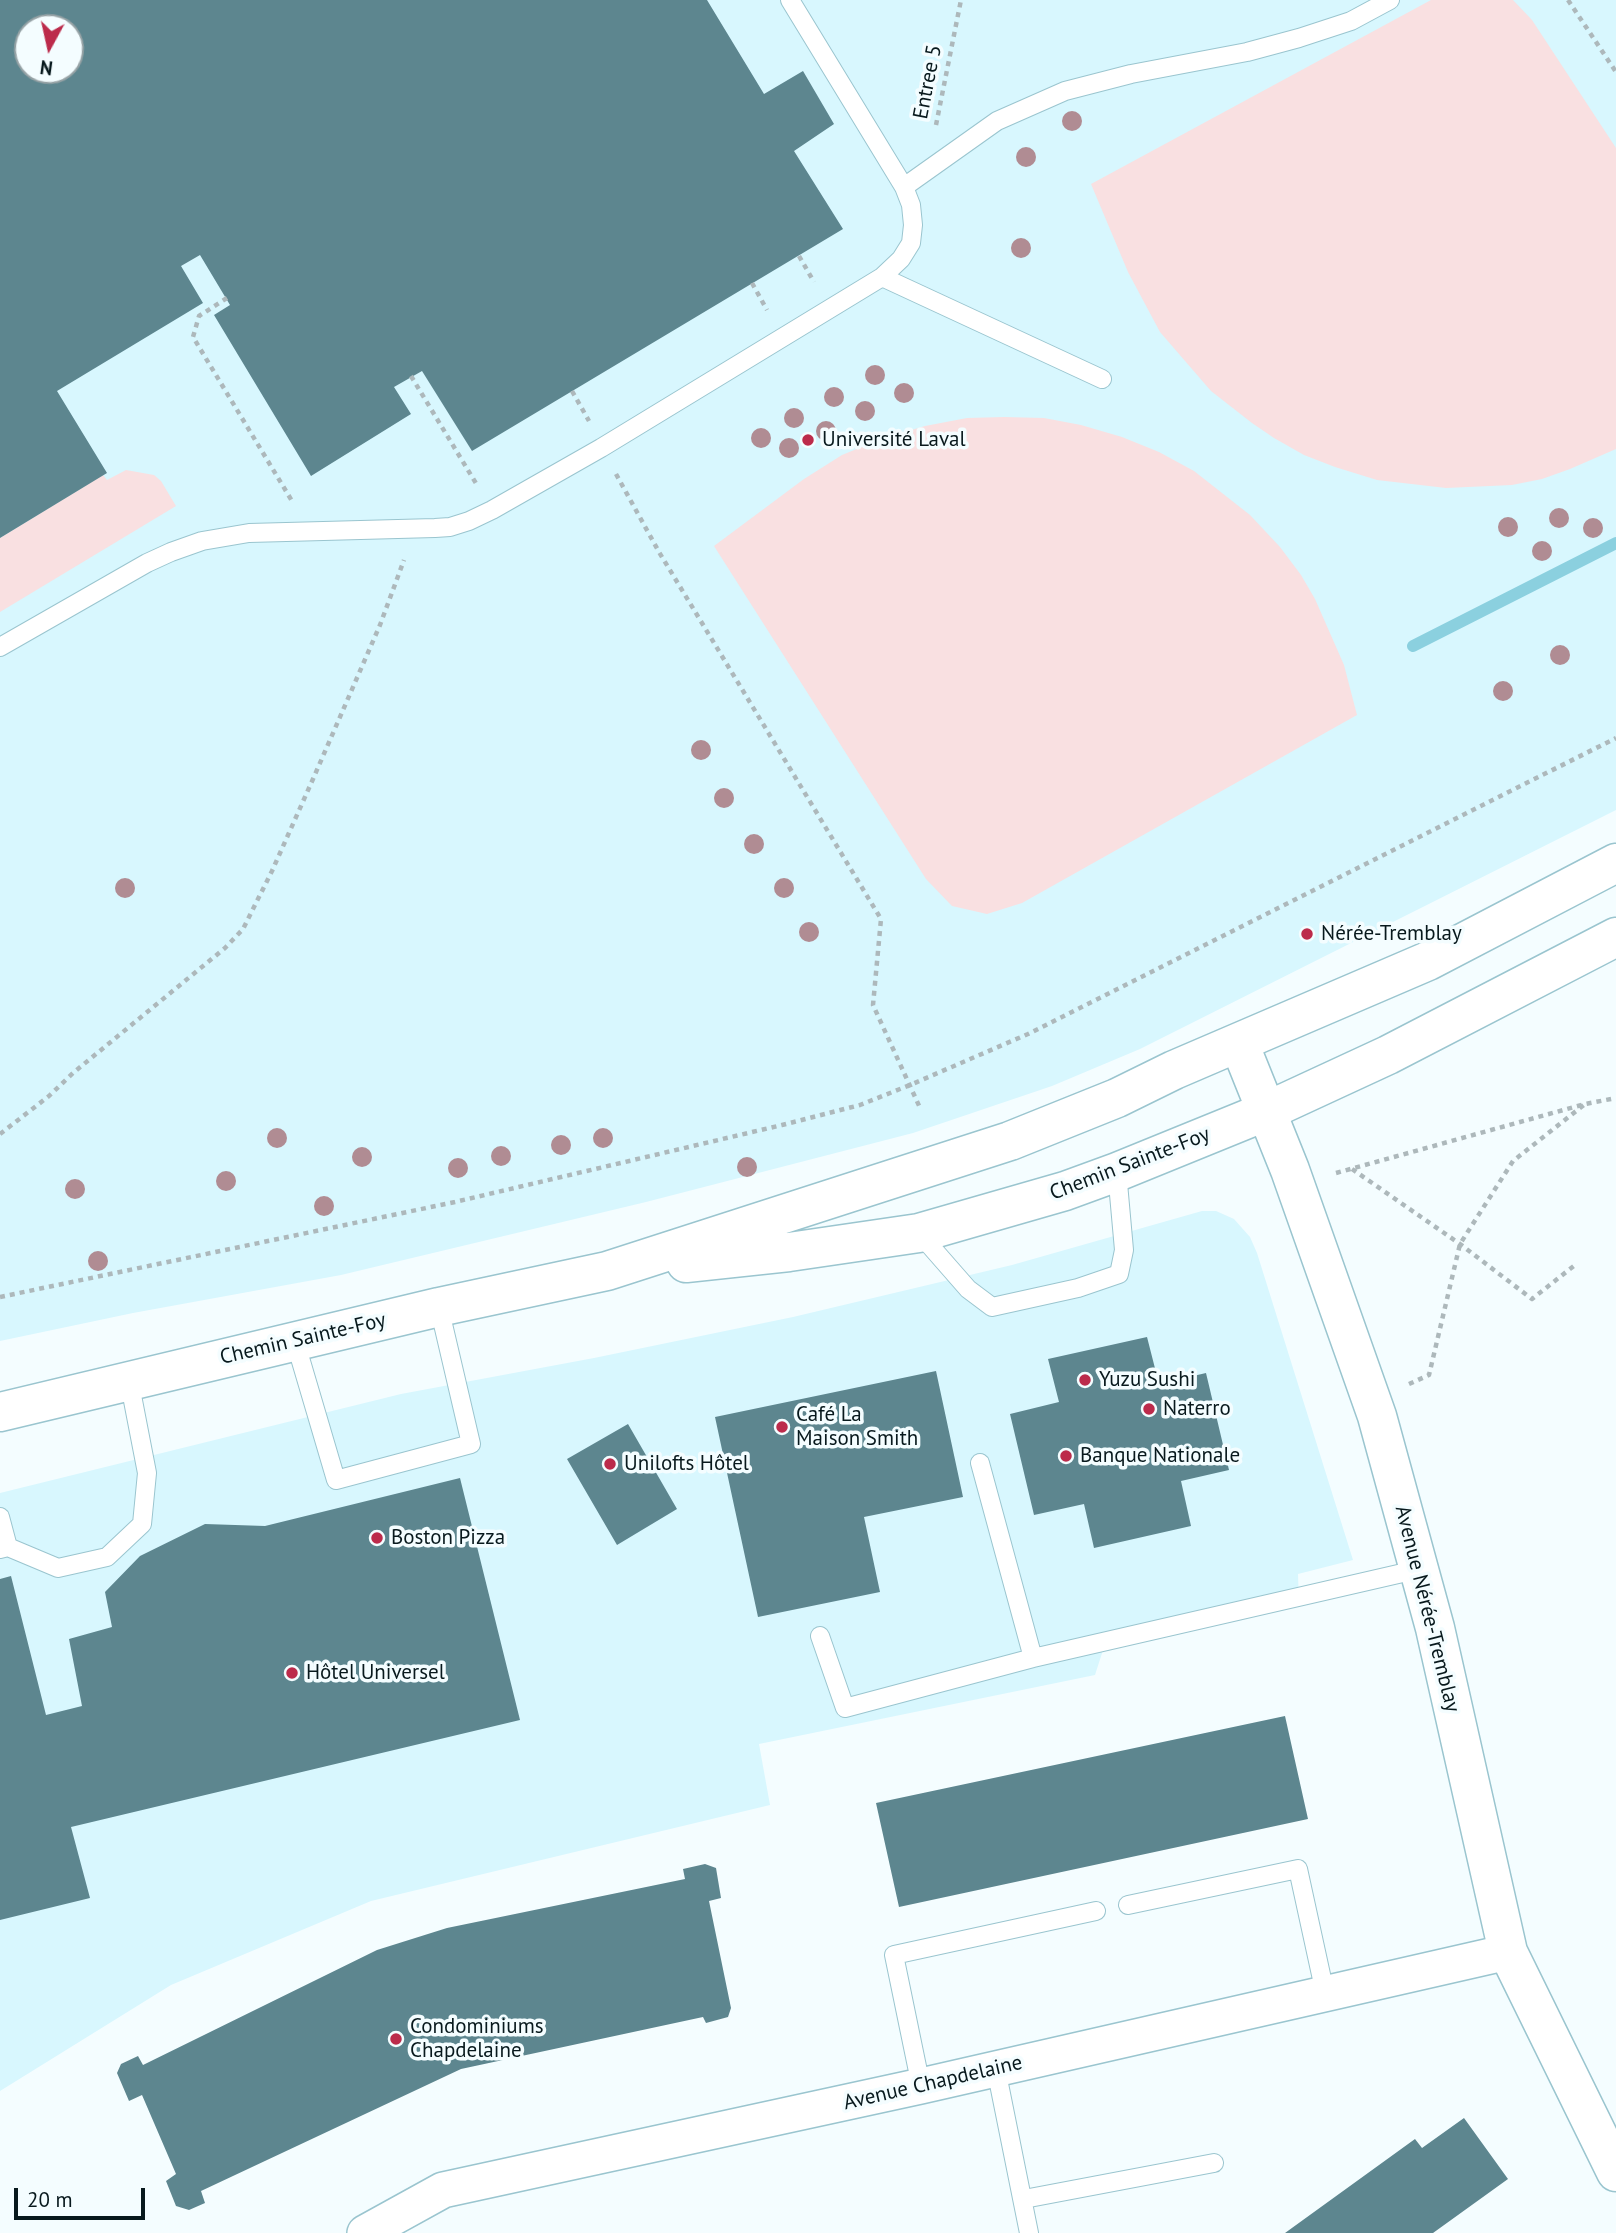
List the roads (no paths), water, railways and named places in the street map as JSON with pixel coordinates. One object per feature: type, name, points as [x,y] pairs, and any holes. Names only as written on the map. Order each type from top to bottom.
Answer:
[{"type":"main road","name":"Chemin Sainte-Foy","points":[[0,1412],[439,1307],[607,1271],[1010,1141],[1117,1098],[1174,1070],[1428,961],[1603,877]]},
{"type":"main road","name":"Chemin Sainte-Foy","points":[[607,1271],[789,1252],[919,1233],[1065,1191],[1267,1111],[1388,1055],[1616,937]]},
{"type":"main road","name":"Avenue Nérée-Tremblay","points":[[1240,1043],[1373,1401],[1435,1628],[1508,1952],[1616,2172]]},
{"type":"street","name":"Avenue Chapdelaine","points":[[365,2233],[443,2190],[921,2086],[1508,1952]]},
{"type":"lane","points":[[0,647],[147,563],[187,546],[249,533],[450,527],[492,510],[601,448],[882,277],[901,259],[911,243],[911,205],[904,187],[790,0]]},
{"type":"lane","points":[[904,187],[997,121],[1065,91],[1131,74],[1247,52],[1299,38],[1351,21],[1390,0]]},
{"type":"lane","points":[[882,277],[1102,379]]},
{"type":"lane","points":[[919,1233],[968,1289],[992,1307],[1078,1288],[1119,1274],[1124,1250],[1117,1172]]},
{"type":"lane","points":[[296,1341],[336,1480],[471,1444],[439,1307]]},
{"type":"lane","points":[[0,1517],[4,1548],[58,1568],[107,1558],[142,1524],[148,1473],[129,1380]]},
{"type":"lane","points":[[980,1462],[1033,1658]]},
{"type":"lane","points":[[820,1636],[845,1708],[1033,1658],[1420,1569]]},
{"type":"lane","points":[[1128,1905],[1298,1868],[1325,1993]]},
{"type":"lane","points":[[921,2086],[894,1955],[1096,1911]]},
{"type":"lane","points":[[996,2069],[1029,2233]]},
{"type":"lane","points":[[1024,2199],[1214,2163]]},
{"type":"waterway","points":[[1413,646],[1616,543]]},
{"type":"place","name":"Université Laval","points":[[808,440]]},
{"type":"place","name":"Nérée-Tremblay","points":[[1307,934]]},
{"type":"place","name":"Yuzu Sushi","points":[[1085,1380]]},
{"type":"place","name":"Naterro","points":[[1149,1409]]},
{"type":"place","name":"Café La Maison Smith","points":[[782,1427]]},
{"type":"place","name":"Banque Nationale","points":[[1066,1456]]},
{"type":"place","name":"Unilofts Hôtel","points":[[610,1464]]},
{"type":"place","name":"Boston Pizza","points":[[377,1538]]},
{"type":"place","name":"Hôtel Universel","points":[[292,1673]]},
{"type":"place","name":"Condominiums Chapdelaine","points":[[396,2039]]}]
